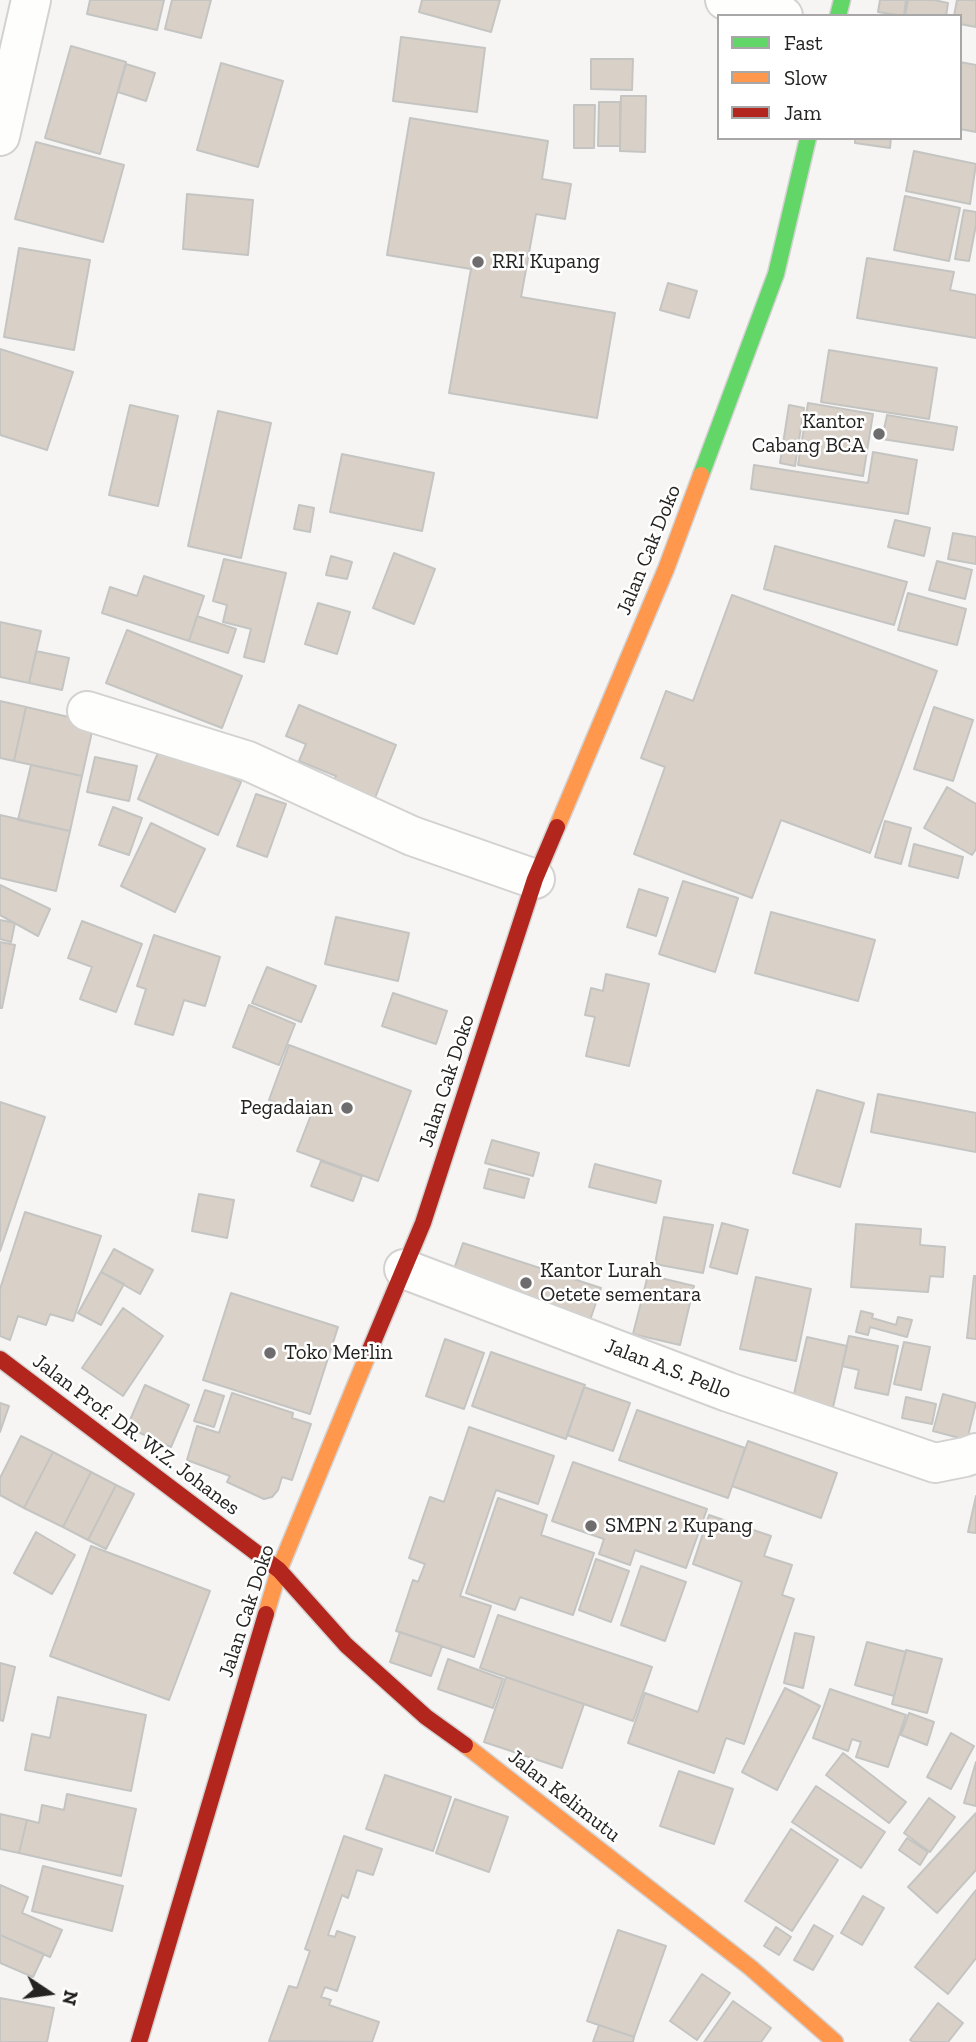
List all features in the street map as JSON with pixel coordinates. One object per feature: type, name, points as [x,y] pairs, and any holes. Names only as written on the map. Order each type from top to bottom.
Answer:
[{"type":"main road","name":"Jalan Cak Doko","points":[[139,2042],[279,1570],[424,1223],[535,879],[666,569],[776,274],[808,140]]},
{"type":"main road","name":"Jalan Prof. DR. W.Z. Johanes","points":[[0,1359],[279,1570]]},
{"type":"main road","name":"Jalan Kelimutu","points":[[279,1570],[346,1645],[426,1717],[751,1968],[835,2042]]},
{"type":"street","points":[[0,136],[32,0]]},
{"type":"street","points":[[725,0],[776,14]]},
{"type":"street","points":[[87,711],[248,761],[412,836],[535,879]]},
{"type":"street","name":"Jalan A.S. Pello","points":[[404,1269],[728,1392],[935,1464],[976,1452]]},
{"type":"building","points":[[90,0],[164,0],[157,30],[87,14]]},
{"type":"building","points":[[172,0],[211,0],[201,38],[165,29]]},
{"type":"building","points":[[422,0],[500,0],[491,32],[419,12]]},
{"type":"building","points":[[880,0],[906,0],[904,14],[878,12]]},
{"type":"building","points":[[908,0],[948,3],[946,14],[905,14]]},
{"type":"building","points":[[957,0],[976,0],[976,27],[962,24],[962,14],[954,14]]},
{"type":"building","points":[[401,37],[485,48],[477,112],[393,101]]},
{"type":"building","points":[[71,46],[126,62],[100,154],[45,138]]},
{"type":"building","points":[[591,59],[633,59],[632,90],[591,89]]},
{"type":"building","points":[[962,62],[976,65],[976,132],[962,129]]},
{"type":"building","points":[[221,63],[283,81],[258,167],[197,150]]},
{"type":"building","points":[[126,64],[155,73],[146,101],[118,92]]},
{"type":"building","points":[[621,96],[646,96],[645,152],[620,151]]},
{"type":"building","points":[[599,102],[620,102],[620,146],[598,146]]},
{"type":"building","points":[[574,105],[595,105],[594,148],[574,148]]},
{"type":"building","name":"RRI Kupang","points":[[410,118],[548,141],[542,179],[571,184],[565,219],[536,214],[521,297],[615,313],[597,418],[449,393],[471,269],[387,255]]},
{"type":"building","points":[[855,140],[891,140],[890,148],[855,143]]},
{"type":"building","points":[[36,142],[124,165],[103,242],[15,219]]},
{"type":"building","points":[[914,151],[976,164],[970,204],[906,191]]},
{"type":"building","points":[[187,194],[253,200],[248,255],[183,249]]},
{"type":"building","points":[[905,196],[960,208],[949,261],[894,250]]},
{"type":"building","points":[[964,210],[976,212],[969,261],[955,259]]},
{"type":"building","points":[[19,248],[90,260],[74,350],[4,337]]},
{"type":"building","points":[[867,258],[954,272],[950,290],[976,295],[976,338],[857,318]]},
{"type":"building","points":[[668,283],[697,291],[689,318],[660,310]]},
{"type":"building","points":[[0,349],[73,372],[47,450],[0,435]]},
{"type":"building","points":[[829,350],[937,368],[929,419],[821,402]]},
{"type":"building","points":[[808,403],[873,414],[863,476],[798,465]]},
{"type":"building","points":[[130,405],[178,416],[158,506],[109,495]]},
{"type":"building","points":[[789,405],[804,408],[795,466],[780,463]]},
{"type":"building","points":[[218,411],[271,423],[241,558],[188,546]]},
{"type":"building","points":[[887,415],[957,427],[953,450],[882,439]]},
{"type":"building","points":[[873,452],[917,460],[908,514],[751,489],[754,465],[868,483]]},
{"type":"building","points":[[342,454],[434,473],[422,531],[330,512]]},
{"type":"building","points":[[299,505],[314,508],[310,532],[294,529]]},
{"type":"building","points":[[895,520],[930,528],[924,556],[888,547]]},
{"type":"building","points":[[953,533],[976,537],[976,564],[948,559]]},
{"type":"building","points":[[775,546],[907,582],[894,625],[764,589]]},
{"type":"building","points":[[394,553],[435,569],[414,624],[373,608]]},
{"type":"building","points":[[331,556],[352,562],[347,579],[326,575]]},
{"type":"building","points":[[224,559],[286,573],[264,662],[244,657],[251,629],[223,622],[227,605],[213,601]]},
{"type":"building","points":[[937,561],[972,570],[965,599],[929,590]]},
{"type":"building","points":[[144,576],[204,596],[189,641],[102,613],[110,587],[137,596]]},
{"type":"building","points":[[908,593],[966,609],[957,645],[898,630]]},
{"type":"building","points":[[732,595],[937,671],[870,853],[781,820],[752,898],[634,854],[665,767],[641,758],[666,691],[693,701]]},
{"type":"building","points":[[318,603],[350,612],[337,654],[305,644]]},
{"type":"building","points":[[197,616],[236,629],[228,653],[189,641]]},
{"type":"building","points":[[0,622],[41,631],[29,683],[0,677]]},
{"type":"building","points":[[127,630],[242,676],[222,728],[106,683]]},
{"type":"building","points":[[36,651],[69,658],[62,690],[29,683]]},
{"type":"building","points":[[0,701],[26,707],[14,761],[0,758]]},
{"type":"building","points":[[299,705],[396,745],[373,803],[331,787],[336,776],[299,761],[306,744],[286,736]]},
{"type":"building","points":[[26,707],[94,723],[82,776],[14,761]]},
{"type":"building","points":[[934,707],[973,720],[953,781],[914,769]]},
{"type":"building","points":[[161,746],[241,782],[218,835],[138,799]]},
{"type":"building","points":[[95,757],[137,766],[129,801],[87,792]]},
{"type":"building","points":[[31,765],[82,776],[70,831],[18,820]]},
{"type":"building","points":[[947,787],[976,804],[976,849],[972,855],[924,828]]},
{"type":"building","points":[[256,794],[286,804],[267,857],[237,846]]},
{"type":"building","points":[[113,807],[142,818],[129,855],[99,845]]},
{"type":"building","points":[[0,815],[70,831],[56,891],[0,878]]},
{"type":"building","points":[[885,821],[911,828],[901,864],[875,857]]},
{"type":"building","points":[[151,823],[205,849],[175,912],[121,886]]},
{"type":"building","points":[[914,844],[963,857],[958,878],[909,866]]},
{"type":"building","points":[[683,881],[738,898],[715,972],[659,954]]},
{"type":"building","points":[[0,885],[50,909],[38,936],[0,915]]},
{"type":"building","points":[[639,889],[668,898],[656,936],[627,927]]},
{"type":"building","points":[[771,912],[875,940],[858,1001],[755,973]]},
{"type":"building","points":[[336,917],[409,933],[398,981],[325,964]]},
{"type":"building","points":[[0,920],[15,923],[11,942],[0,939]]},
{"type":"building","points":[[82,921],[142,944],[116,1012],[80,999],[92,967],[68,958]]},
{"type":"building","points":[[154,935],[220,957],[205,1006],[184,1000],[173,1035],[135,1024],[146,989],[137,986]]},
{"type":"building","points":[[0,942],[15,945],[2,1008],[0,1008]]},
{"type":"building","points":[[267,967],[316,986],[301,1022],[252,1003]]},
{"type":"building","points":[[606,974],[649,984],[629,1066],[586,1056],[595,1017],[585,1015],[591,988],[603,991]]},
{"type":"building","points":[[393,993],[447,1011],[436,1044],[382,1026]]},
{"type":"building","points":[[249,1005],[295,1024],[279,1065],[233,1047]]},
{"type":"building","name":"Pegadaian","points":[[289,1045],[411,1091],[378,1181],[297,1151],[311,1115],[269,1100]]},
{"type":"building","points":[[817,1090],[864,1103],[840,1187],[793,1173]]},
{"type":"building","points":[[878,1094],[976,1113],[976,1152],[871,1132]]},
{"type":"building","points":[[0,1102],[45,1117],[0,1251]]},
{"type":"building","points":[[492,1140],[539,1153],[533,1176],[485,1163]]},
{"type":"building","points":[[321,1161],[362,1176],[353,1201],[311,1186]]},
{"type":"building","points":[[595,1164],[661,1181],[656,1203],[589,1187]]},
{"type":"building","points":[[489,1169],[529,1179],[524,1198],[484,1188]]},
{"type":"building","points":[[199,1194],[234,1200],[227,1238],[192,1231]]},
{"type":"building","points":[[25,1212],[101,1236],[73,1321],[50,1314],[46,1325],[18,1316],[10,1340],[0,1336],[0,1289]]},
{"type":"building","points":[[664,1217],[713,1225],[703,1273],[655,1264]]},
{"type":"building","points":[[722,1223],[748,1230],[737,1274],[710,1267]]},
{"type":"building","points":[[856,1224],[921,1229],[920,1245],[945,1247],[943,1277],[930,1276],[928,1292],[851,1287]]},
{"type":"building","name":"Kantor Lurah Oetete sementara","points":[[463,1243],[601,1288],[589,1323],[451,1278]]},
{"type":"building","points":[[114,1249],[153,1270],[140,1294],[101,1272]]},
{"type":"building","points":[[101,1272],[124,1284],[101,1325],[78,1313]]},
{"type":"building","points":[[648,1275],[694,1286],[680,1345],[633,1334]]},
{"type":"building","points":[[976,1276],[976,1339],[967,1338]]},
{"type":"building","points":[[756,1277],[811,1289],[796,1361],[740,1349]]},
{"type":"building","name":"Toko Merlin","points":[[231,1293],[338,1327],[310,1414],[203,1380]]},
{"type":"building","points":[[123,1308],[163,1336],[123,1396],[82,1368]]},
{"type":"building","points":[[861,1311],[873,1314],[872,1318],[896,1325],[898,1317],[912,1320],[907,1337],[870,1327],[868,1335],[856,1332]]},
{"type":"building","points":[[849,1336],[898,1346],[888,1395],[855,1388],[859,1370],[842,1366]]},
{"type":"building","points":[[807,1337],[847,1346],[831,1416],[791,1407]]},
{"type":"building","points":[[445,1339],[484,1353],[464,1409],[426,1396]]},
{"type":"building","points":[[904,1342],[930,1347],[921,1390],[894,1384]]},
{"type":"building","points":[[491,1352],[585,1385],[566,1439],[472,1406]]},
{"type":"building","points":[[145,1385],[189,1405],[171,1447],[127,1427]]},
{"type":"building","points":[[584,1387],[630,1403],[613,1451],[567,1435]]},
{"type":"building","points":[[205,1390],[224,1396],[214,1427],[194,1421]]},
{"type":"building","points":[[232,1393],[293,1413],[292,1418],[311,1424],[292,1480],[282,1477],[278,1490],[272,1497],[264,1499],[227,1482],[230,1476],[187,1460],[197,1426],[219,1433]]},
{"type":"building","points":[[943,1394],[976,1403],[967,1440],[933,1431]]},
{"type":"building","points":[[906,1397],[936,1404],[932,1424],[902,1418]]},
{"type":"building","points":[[0,1403],[9,1406],[0,1432]]},
{"type":"building","points":[[637,1410],[745,1448],[728,1498],[619,1460]]},
{"type":"building","points":[[469,1427],[554,1456],[538,1504],[496,1490],[460,1596],[491,1606],[474,1657],[396,1631],[413,1580],[418,1582],[425,1564],[409,1558],[430,1497],[444,1502]]},
{"type":"building","points":[[21,1436],[53,1452],[24,1508],[0,1495],[0,1478]]},
{"type":"building","points":[[748,1441],[837,1473],[821,1518],[732,1486]]},
{"type":"building","points":[[53,1452],[91,1472],[63,1527],[24,1508]]},
{"type":"building","points":[[573,1462],[707,1509],[686,1568],[635,1550],[630,1565],[599,1554],[604,1539],[552,1521]]},
{"type":"building","points":[[91,1472],[116,1485],[88,1540],[63,1527]]},
{"type":"building","points":[[116,1485],[134,1494],[106,1549],[88,1540]]},
{"type":"building","points":[[976,1496],[976,1533],[968,1532]]},
{"type":"building","points":[[498,1498],[547,1515],[541,1535],[594,1553],[573,1615],[520,1597],[515,1610],[466,1593]]},
{"type":"building","points":[[709,1515],[771,1536],[764,1556],[792,1565],[782,1595],[794,1599],[744,1744],[726,1738],[714,1773],[628,1743],[645,1693],[698,1712],[742,1582],[693,1564]]},
{"type":"building","points":[[36,1532],[75,1555],[52,1594],[14,1573]]},
{"type":"building","points":[[91,1546],[210,1591],[169,1700],[50,1656]]},
{"type":"building","points":[[596,1559],[629,1571],[611,1622],[579,1610]]},
{"type":"building","points":[[641,1566],[686,1582],[665,1641],[621,1625]]},
{"type":"building","points":[[498,1615],[652,1667],[633,1721],[480,1668]]},
{"type":"building","points":[[400,1632],[442,1646],[431,1676],[390,1662]]},
{"type":"building","points":[[795,1633],[814,1637],[803,1688],[784,1683]]},
{"type":"building","points":[[867,1642],[906,1652],[894,1696],[855,1685]]},
{"type":"building","points":[[906,1650],[942,1659],[927,1713],[892,1704]]},
{"type":"building","points":[[448,1659],[503,1679],[493,1708],[438,1689]]},
{"type":"building","points":[[0,1663],[15,1667],[3,1721],[0,1720]]},
{"type":"building","points":[[506,1677],[584,1704],[562,1768],[484,1742]]},
{"type":"building","points":[[785,1688],[820,1706],[777,1790],[742,1772]]},
{"type":"building","points":[[830,1689],[906,1715],[888,1767],[856,1757],[861,1742],[852,1739],[848,1751],[813,1738]]},
{"type":"building","points":[[58,1697],[146,1715],[131,1791],[25,1770],[32,1734],[50,1738]]},
{"type":"building","points":[[909,1713],[934,1722],[927,1745],[901,1735]]},
{"type":"building","points":[[951,1733],[974,1746],[951,1789],[927,1777]]},
{"type":"building","points":[[843,1753],[906,1802],[889,1823],[826,1775]]},
{"type":"building","points":[[976,1762],[976,1806],[964,1803]]},
{"type":"building","points":[[679,1771],[733,1789],[714,1844],[660,1826]]},
{"type":"building","points":[[385,1775],[451,1797],[433,1851],[366,1829]]},
{"type":"building","points":[[816,1786],[885,1832],[861,1868],[792,1822]]},
{"type":"building","points":[[67,1794],[136,1809],[121,1876],[19,1853],[27,1820],[39,1823],[42,1805],[64,1810]]},
{"type":"building","points":[[929,1798],[955,1817],[930,1852],[904,1833]]},
{"type":"building","points":[[455,1799],[508,1817],[489,1872],[436,1853]]},
{"type":"building","points":[[976,1813],[976,1870],[937,1913],[908,1887]]},
{"type":"building","points":[[0,1814],[27,1820],[19,1853],[0,1849]]},
{"type":"building","points":[[791,1829],[838,1860],[792,1931],[745,1901]]},
{"type":"building","points":[[344,1836],[382,1849],[373,1875],[357,1870],[348,1898],[342,1895],[328,1935],[335,1937],[337,1931],[355,1937],[337,1991],[325,1987],[321,1997],[331,2000],[329,2005],[379,2022],[372,2042],[269,2041],[289,1986],[297,1988],[310,1951],[305,1949]]},
{"type":"building","points":[[907,1838],[928,1852],[920,1865],[899,1850]]},
{"type":"building","points":[[43,1866],[123,1886],[112,1931],[32,1911]]},
{"type":"building","points":[[0,1885],[28,1897],[22,1913],[62,1930],[50,1957],[0,1935]]},
{"type":"building","points":[[976,1890],[976,1958],[948,1994],[915,1967]]},
{"type":"building","points":[[863,1896],[884,1908],[862,1945],[841,1933]]},
{"type":"building","points":[[814,1925],[833,1936],[813,1970],[794,1960]]},
{"type":"building","points":[[776,1927],[791,1937],[779,1955],[764,1946]]},
{"type":"building","points":[[618,1930],[666,1946],[634,2037],[587,2021]]},
{"type":"building","points":[[0,1935],[44,1954],[33,1977],[0,1963]]},
{"type":"building","points":[[702,1974],[730,1993],[697,2040],[670,2021]]},
{"type":"building","points":[[0,1998],[54,2008],[47,2042],[0,2042]]},
{"type":"building","points":[[733,2001],[771,2028],[761,2042],[704,2042]]},
{"type":"building","points":[[938,2003],[963,2023],[948,2042],[910,2040]]},
{"type":"building","points":[[599,2025],[634,2037],[633,2042],[593,2042]]},
{"type":"traffic: fast","points":[[838,14],[842,0]]},
{"type":"traffic: fast","points":[[701,475],[776,274],[808,140]]},
{"type":"traffic: slow","points":[[557,827],[666,569],[701,475]]},
{"type":"traffic: slow","points":[[266,1614],[279,1570],[369,1352]]},
{"type":"traffic: slow","points":[[465,1745],[751,1968],[835,2042]]},
{"type":"traffic: jam","points":[[369,1352],[423,1223],[535,879],[557,827]]},
{"type":"traffic: jam","points":[[0,1359],[279,1570],[346,1645],[426,1717],[465,1745]]},
{"type":"traffic: jam","points":[[139,2042],[266,1614]]},
{"type":"place","name":"RRI Kupang","points":[[478,262]]},
{"type":"place","name":"Kantor Cabang BCA","points":[[879,434]]},
{"type":"place","name":"Pegadaian","points":[[347,1108]]},
{"type":"place","name":"Kantor Lurah Oetete sementara","points":[[526,1283]]},
{"type":"place","name":"Toko Merlin","points":[[270,1353]]},
{"type":"place","name":"SMPN 2 Kupang","points":[[591,1526]]}]
